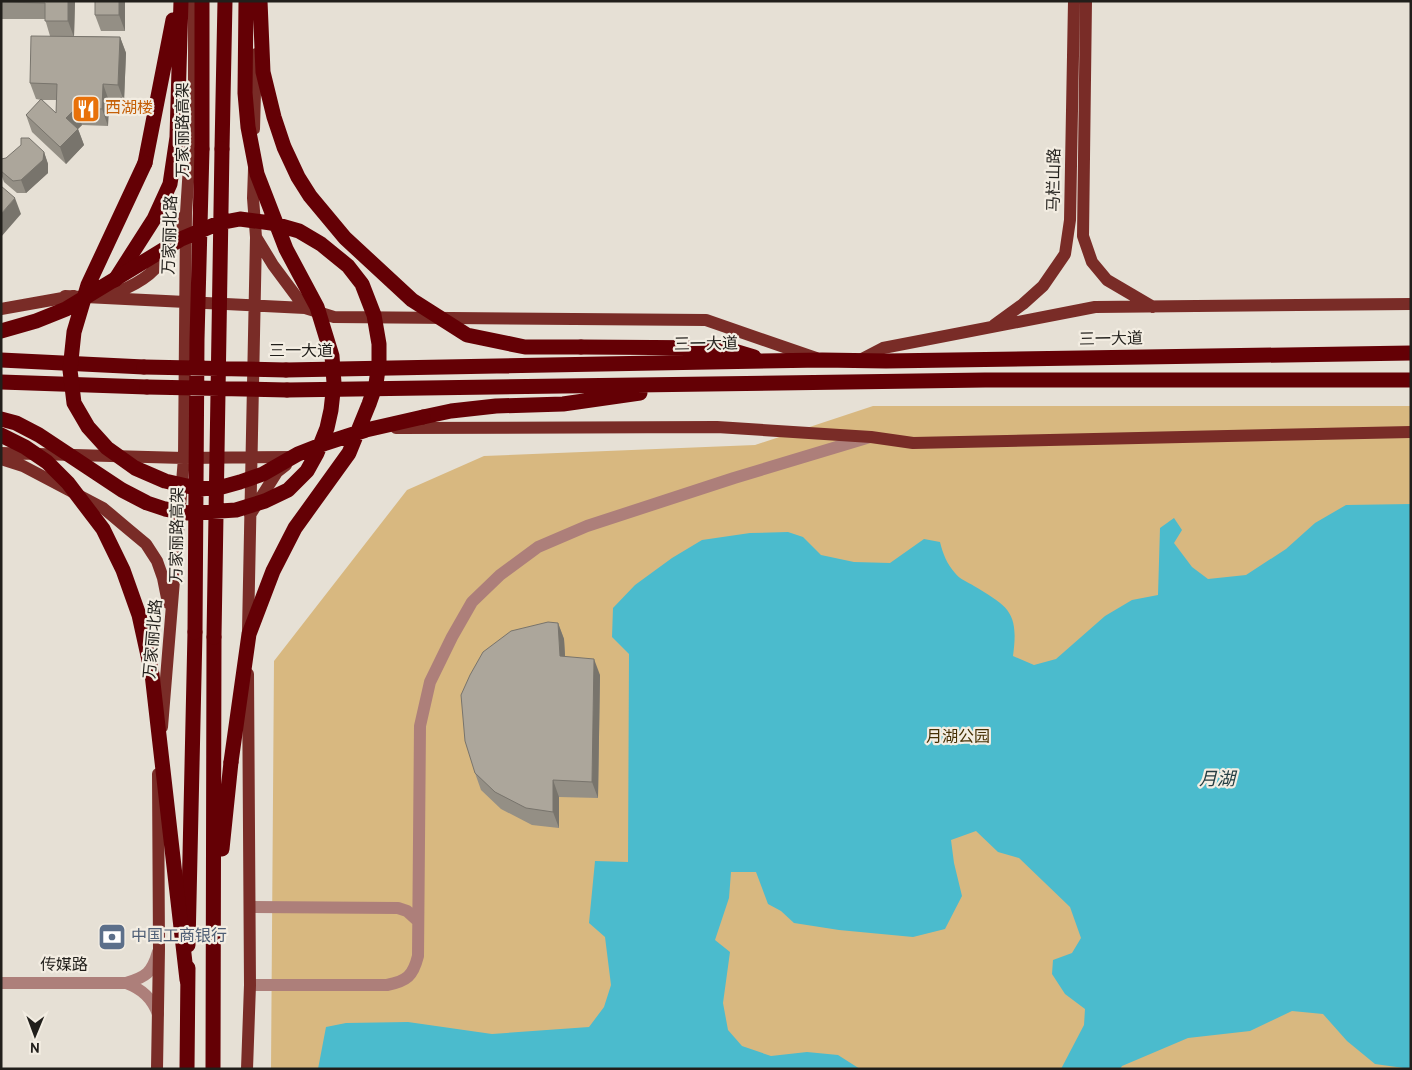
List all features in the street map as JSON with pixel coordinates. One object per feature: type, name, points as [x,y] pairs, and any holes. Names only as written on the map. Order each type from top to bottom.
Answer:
[{"type":"highway","points":[[177,1],[145,163],[88,285],[74,332],[70,370],[74,403],[88,426],[107,448],[135,468],[165,481],[200,489],[222,487],[263,474],[298,454],[326,443],[366,430],[451,410],[563,404],[708,384]]},
{"type":"highway","points":[[115,280],[154,218],[170,184],[177,137],[181,1]]},
{"type":"highway","name":"万家丽路高架","points":[[187,1069],[187,980],[195,641],[197,340],[202,149],[202,1]]},
{"type":"highway","points":[[213,1069],[215,598],[225,1]]},
{"type":"highway","points":[[1,419],[16,423],[39,435],[122,490],[147,503],[165,509],[188,513],[236,510],[265,501],[288,490],[307,471],[324,437],[332,410],[334,383],[332,356],[317,307],[286,249],[257,174],[248,127],[245,93],[246,1]]},
{"type":"highway","points":[[259,1],[263,72],[274,117],[284,147],[298,177],[310,196],[345,238],[412,300],[467,334],[525,346],[724,348],[768,361]]},
{"type":"highway","points":[[1,331],[36,321],[66,309],[181,239],[219,223],[240,219],[271,223],[299,231],[321,244],[348,266],[362,284],[374,315],[379,344],[379,362],[376,384],[369,404],[349,453],[296,528],[273,571],[249,634],[231,762],[213,940]]},
{"type":"highway","name":"三一大道","points":[[1,360],[144,367],[286,370],[822,360],[1411,353]]},
{"type":"highway","points":[[1,382],[287,390],[985,380],[1411,380]]},
{"type":"highway","points":[[1,435],[25,447],[47,462],[68,483],[103,529],[123,570],[139,615],[152,674],[187,980]]},
{"type":"main road","name":"万家丽北路","points":[[157,1069],[159,949],[157,785],[184,458],[186,213],[194,88],[194,1]]},
{"type":"main road","points":[[247,1069],[250,984],[248,616],[256,237],[253,198],[255,81],[259,1]]},
{"type":"main road","name":"马栏山路","points":[[990,327],[1023,304],[1043,286],[1065,254],[1070,220],[1074,1]]},
{"type":"main road","name":"马栏山路","points":[[1086,1],[1084,236],[1092,262],[1107,280],[1153,307]]},
{"type":"main road","points":[[1,309],[65,296],[116,293],[136,284],[159,265],[186,213]]},
{"type":"main road","points":[[256,237],[273,265],[305,308]]},
{"type":"main road","points":[[65,296],[255,304],[305,308],[334,317],[706,320],[822,360]]},
{"type":"main road","points":[[856,361],[883,348],[1095,307],[1411,304]]},
{"type":"main road","points":[[250,515],[277,472],[296,457],[322,443],[377,428],[716,426],[871,437],[912,443],[1411,432]]},
{"type":"main road","points":[[1,453],[184,458],[296,457]]},
{"type":"main road","points":[[1,459],[22,466],[103,508],[146,544],[157,561],[164,578],[168,596],[170,641]]},
{"type":"street","points":[[250,984],[387,985],[401,982],[410,976],[418,956],[420,726],[430,682],[452,637],[472,602],[500,576],[538,547],[587,526],[734,478],[871,437]]},
{"type":"street","points":[[398,908],[419,890]]},
{"type":"street","points":[[250,907],[398,908],[407,911],[418,921]]},
{"type":"street","points":[[126,983],[141,978],[154,967],[159,949]]},
{"type":"street","name":"传媒路","points":[[1,983],[126,983]]},
{"type":"street","points":[[126,983],[141,989],[154,1004],[158,1014]]},
{"type":"green space","name":"月湖公园","points":[[873,406],[1411,406],[1411,1069],[271,1069],[274,661],[407,490],[484,456],[755,445]]},
{"type":"water","name":"月湖","points":[[1411,504],[1411,1069],[1375,1064],[1347,1041],[1323,1014],[1292,1011],[1250,1031],[1188,1038],[1122,1066],[1120,1069],[1061,1069],[1084,1025],[1085,1009],[1065,994],[1052,974],[1053,960],[1072,953],[1081,938],[1070,907],[1019,858],[998,852],[976,831],[951,840],[962,896],[945,929],[913,937],[839,930],[794,923],[781,911],[768,904],[756,872],[731,872],[729,898],[715,940],[730,952],[723,1003],[728,1030],[742,1046],[771,1056],[807,1052],[838,1055],[860,1069],[318,1069],[326,1027],[346,1023],[408,1022],[492,1034],[589,1027],[604,1007],[611,985],[605,937],[589,923],[595,861],[628,862],[629,654],[612,637],[613,608],[635,585],[672,558],[702,540],[750,533],[788,532],[803,537],[821,555],[854,562],[890,563],[924,539],[940,542],[952,570],[961,579],[996,600],[1009,612],[1013,620],[1014,629],[1013,656],[1034,665],[1056,659],[1105,616],[1132,600],[1158,595],[1160,528],[1174,518],[1182,530],[1174,543],[1192,567],[1208,579],[1246,575],[1286,549],[1315,523],[1346,505]]},
{"type":"building","points":[[1,1],[68,1],[68,21],[45,21],[45,3]]},
{"type":"building","points":[[95,1],[119,1],[119,15],[95,15]]},
{"type":"building","name":"西湖楼","points":[[31,36],[120,37],[118,85],[103,84],[102,109],[76,108],[66,118],[78,129],[60,147],[26,115],[41,99],[56,113],[57,84],[30,83]]},
{"type":"building","points":[[21,138],[29,138],[44,152],[43,160],[21,180],[13,181],[1,171],[1,159],[6,158],[21,145]]},
{"type":"building","points":[[1,186],[15,198],[1,214]]},
{"type":"building","points":[[548,622],[558,623],[560,656],[594,659],[592,782],[553,780],[553,812],[526,808],[495,792],[475,773],[465,741],[461,695],[483,652],[511,631]]},
{"type":"place","name":"西湖楼","points":[[86,109]]},
{"type":"place","name":"中国工商银行","points":[[112,937]]}]
